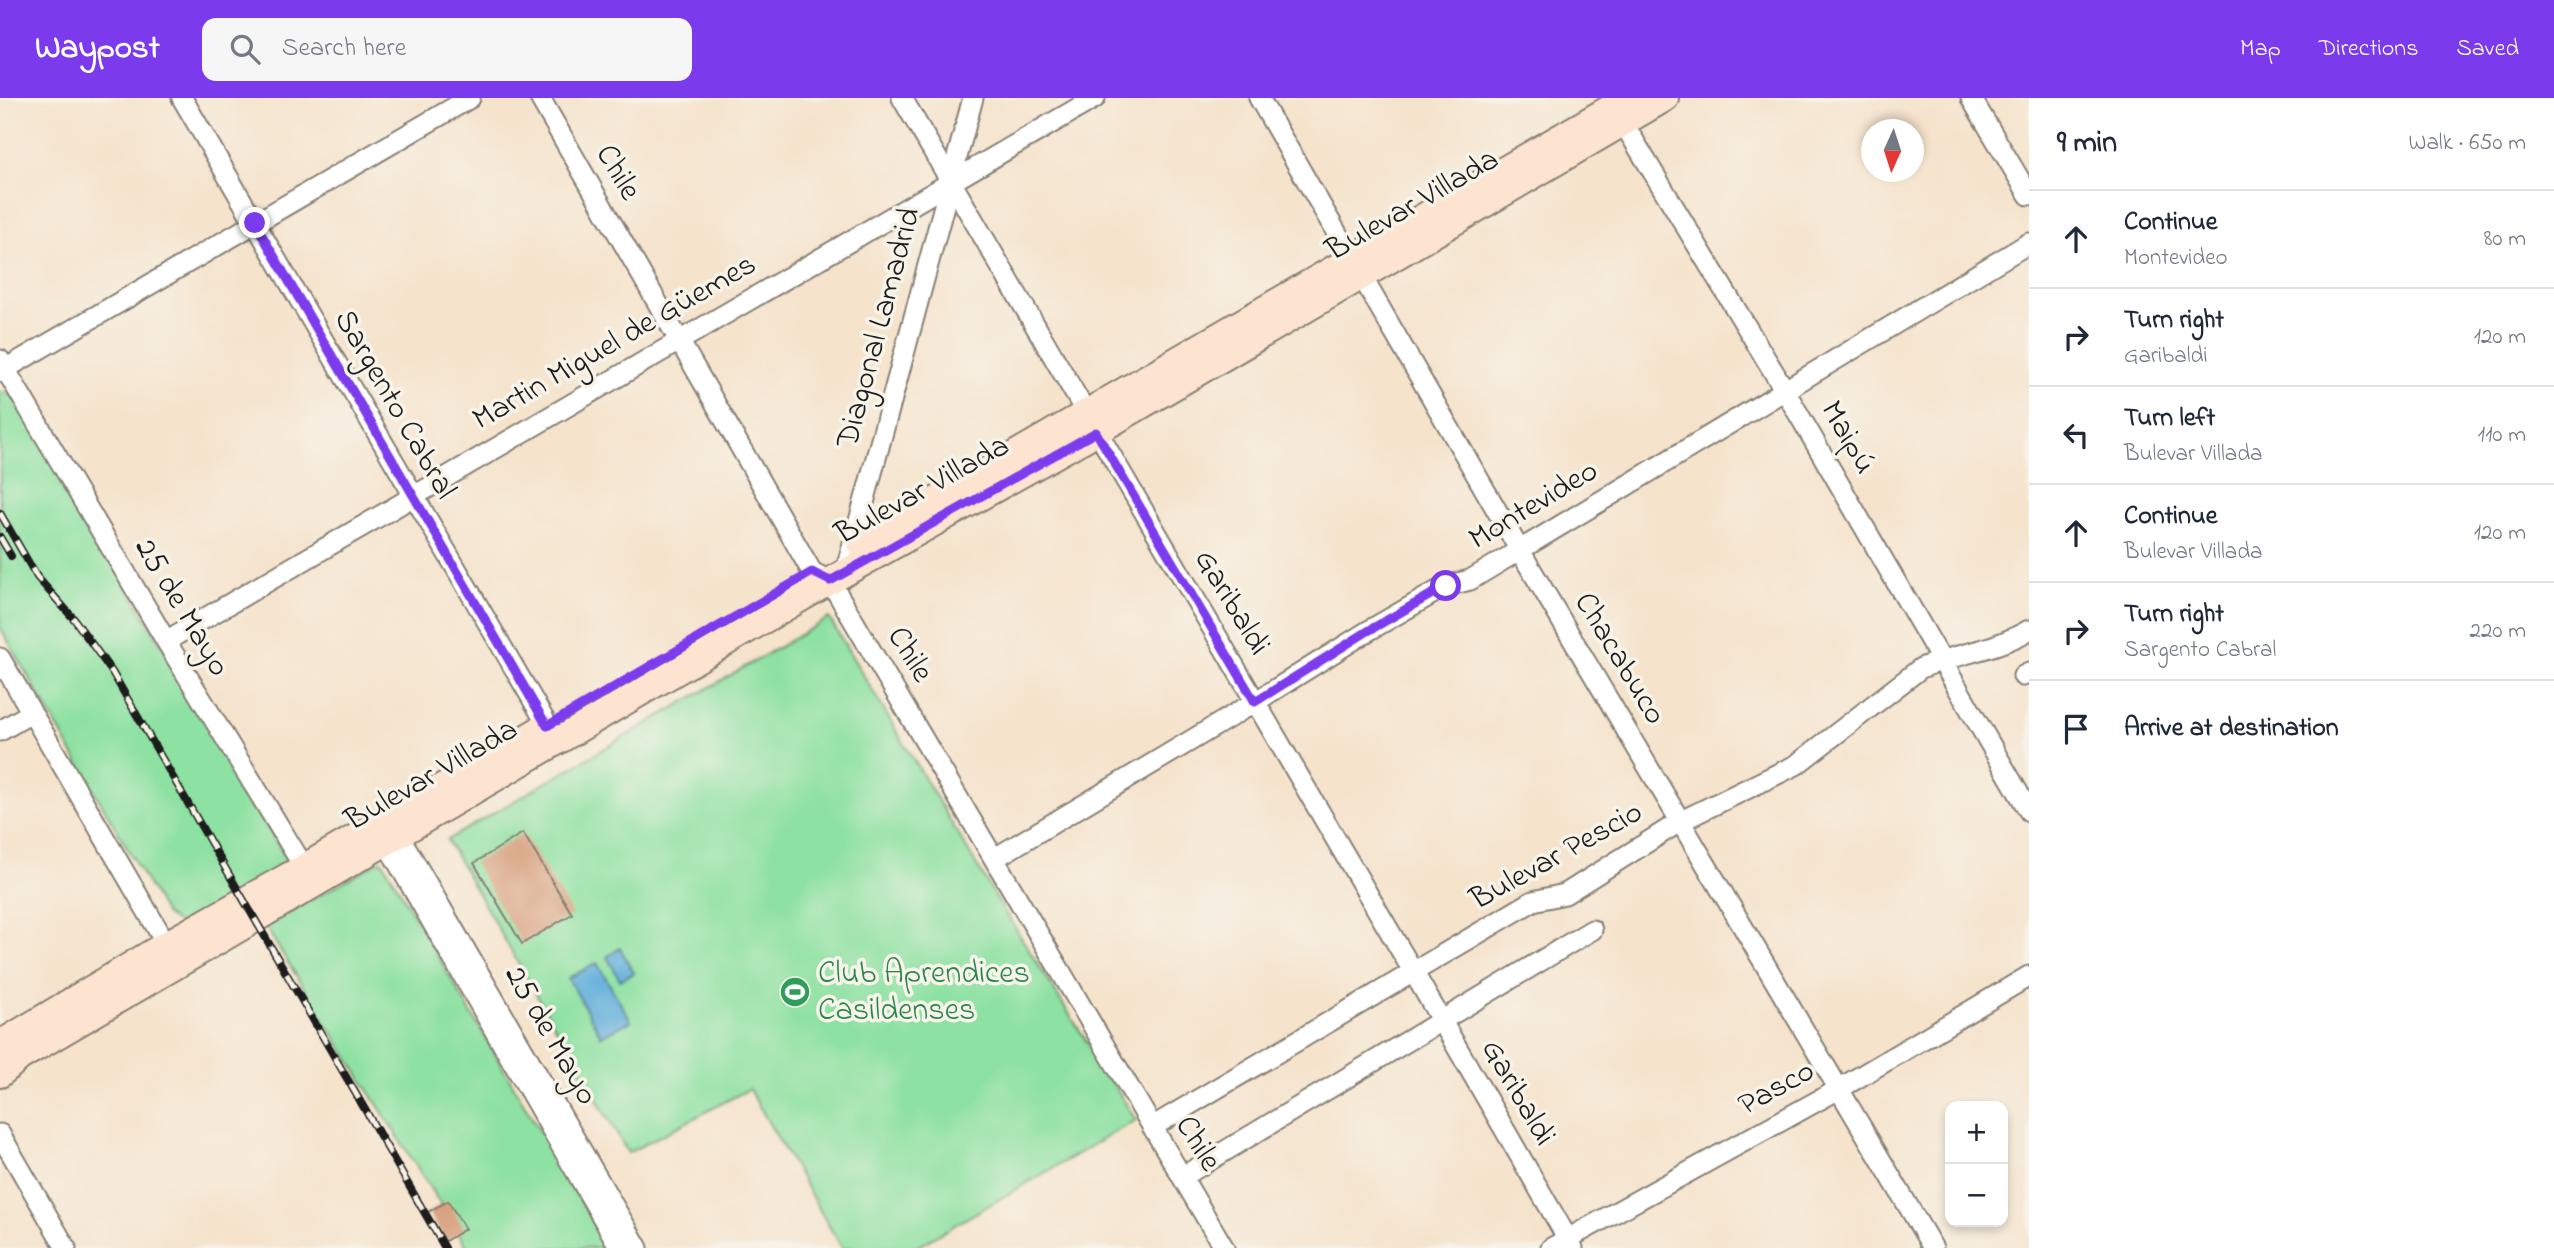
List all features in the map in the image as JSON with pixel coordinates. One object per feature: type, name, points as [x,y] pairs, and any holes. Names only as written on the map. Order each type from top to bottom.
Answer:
[{"type":"main road","name":"Bulevar Villada","points":[[6,1047],[309,876],[834,569],[1090,423],[1356,267],[1618,106],[1665,98]]},
{"type":"street","name":"Sargento Cabral","points":[[182,98],[552,734]]},
{"type":"street","points":[[2,367],[470,98]]},
{"type":"street","name":"Chile","points":[[540,98],[680,340],[834,569],[995,858],[1224,1248]]},
{"type":"street","name":"Garibaldi","points":[[902,98],[1414,973],[1563,1245]]},
{"type":"street","name":"Diagonal Lamadrid","points":[[834,569],[951,182],[973,98]]},
{"type":"street","name":"Martin Miguel de Güemes","points":[[166,641],[1095,98]]},
{"type":"street","name":"Chacabuco","points":[[1259,98],[1519,550],[1933,1248]]},
{"type":"street","points":[[1971,98],[2029,195]]},
{"type":"street","name":"Maipú","points":[[1618,106],[2029,811]]},
{"type":"street","name":"Montevideo","points":[[995,858],[1368,631],[1446,586],[1470,580],[2029,243]]},
{"type":"street","name":"25 de Mayo","points":[[2,367],[309,876]]},
{"type":"street","name":"Bulevar Pescio","points":[[1152,1127],[1533,901],[1565,894],[1681,821],[1796,765],[1921,668],[1942,659],[2008,642],[2029,630]]},
{"type":"street","points":[[0,658],[172,954]]},
{"type":"street","points":[[0,731],[31,713]]},
{"type":"street","name":"25 de Mayo","points":[[387,830],[620,1248]]},
{"type":"street","name":"25 de Mayo","points":[[387,830],[638,1248]]},
{"type":"street","points":[[1182,1177],[1592,930]]},
{"type":"street","name":"Pasco","points":[[1563,1245],[1839,1089],[2029,976]]},
{"type":"street","points":[[0,1134],[66,1248]]},
{"type":"green space","points":[[0,392],[19,400],[286,859],[284,867],[181,925],[165,914],[0,627]]},
{"type":"green space","name":"Club Aprendices Casildenses","points":[[829,618],[995,896],[1136,1120],[915,1248],[842,1248],[749,1089],[628,1153],[447,840]]},
{"type":"green space","points":[[382,860],[608,1248],[468,1248],[265,926]]},
{"type":"water","points":[[620,948],[634,973],[620,980],[607,957]]},
{"type":"water","points":[[597,963],[631,1021],[601,1036],[568,978]]},
{"type":"building","points":[[523,833],[572,914],[522,944],[474,863]]},
{"type":"building","points":[[448,1201],[465,1229],[445,1241],[428,1212]]},
{"type":"railway","points":[[0,513],[37,577],[74,619],[112,672],[445,1248]]},
{"type":"railway","points":[[0,537],[11,556]]},
{"type":"place","name":"Club Aprendices Casildenses","points":[[795,992]]},
{"type":"route","points":[[255,223],[547,726],[812,572],[830,581],[1096,432],[1255,702],[1446,586]]}]
